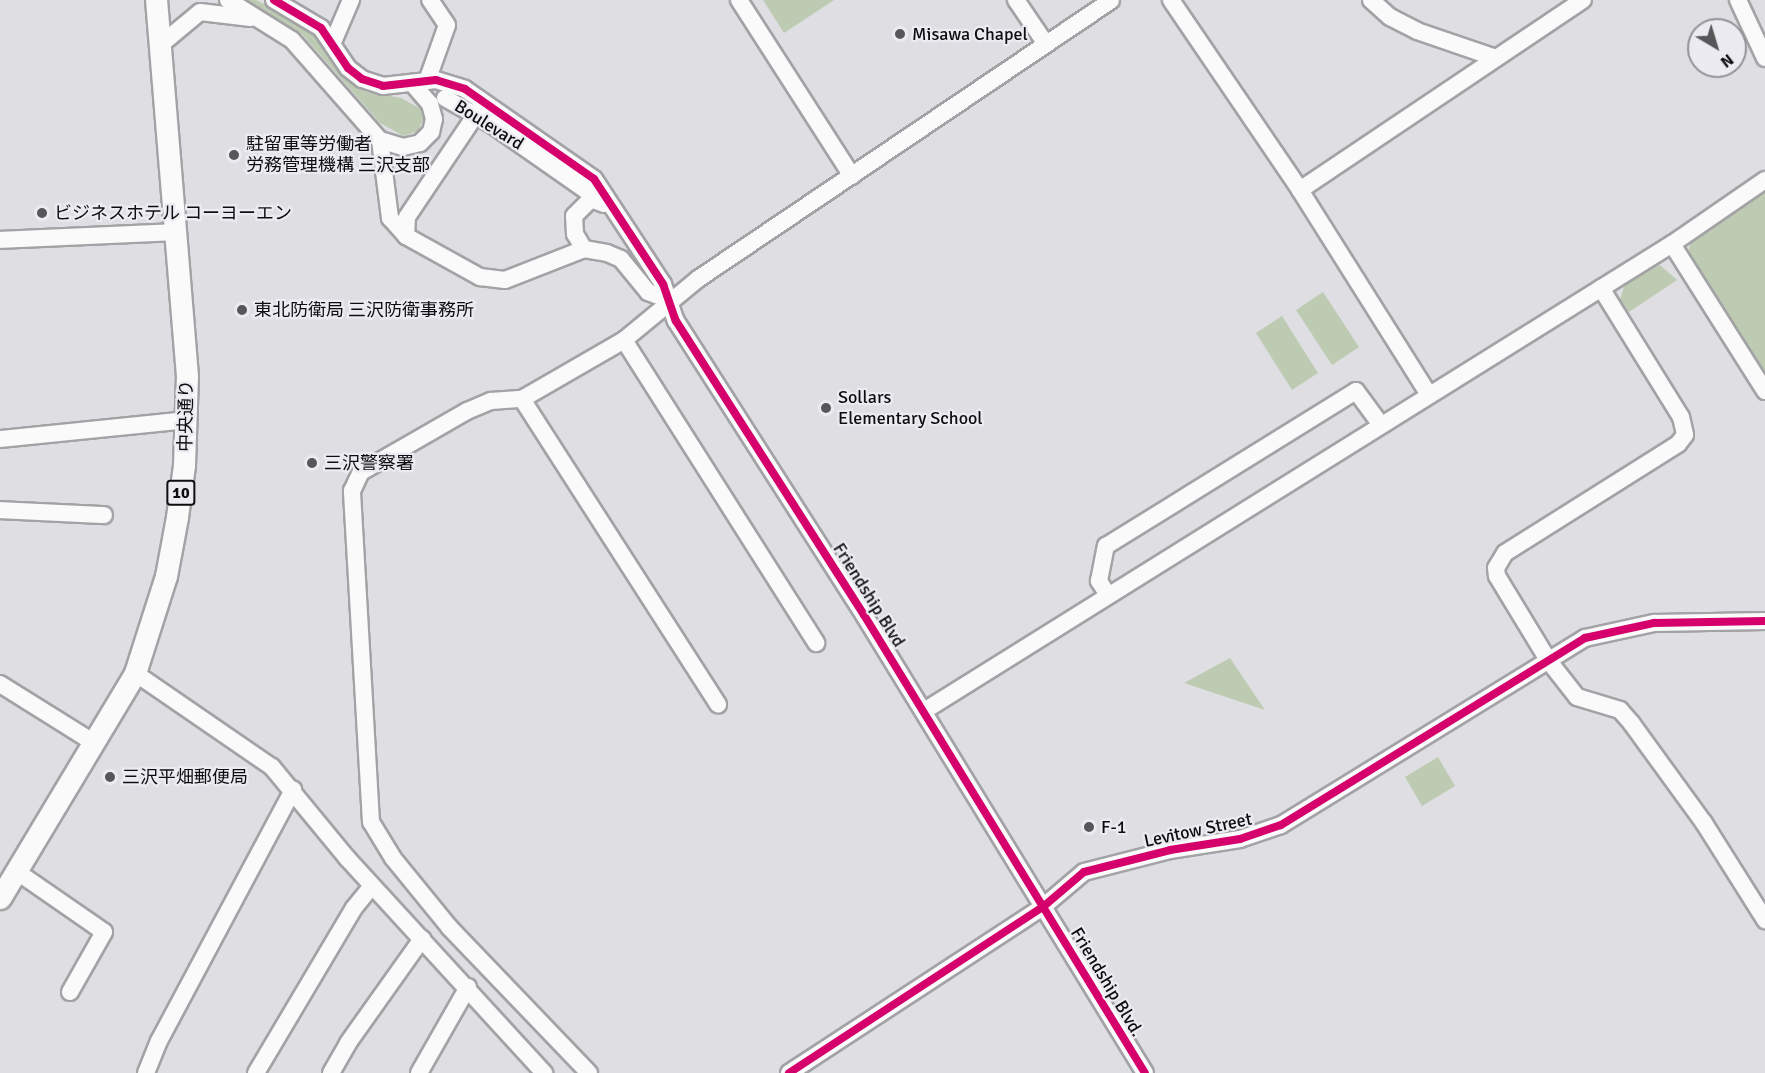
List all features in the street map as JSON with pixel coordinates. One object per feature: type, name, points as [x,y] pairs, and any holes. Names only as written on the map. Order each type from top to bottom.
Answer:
[{"type":"main road","name":"中央通り","points":[[0,898],[96,744],[135,674],[166,576],[179,507],[187,420],[175,232],[156,0]]},
{"type":"street","points":[[228,0],[292,40],[380,140],[403,147],[420,142],[431,132],[434,119],[420,82],[447,25],[430,0]]},
{"type":"street","points":[[274,0],[296,10],[333,42],[348,68],[371,84],[446,82],[465,89],[479,109],[586,174],[606,205]]},
{"type":"street","points":[[333,42],[351,0]]},
{"type":"street","points":[[739,0],[852,176]]},
{"type":"street","points":[[1016,0],[1046,44]]},
{"type":"street","points":[[589,1073],[450,928],[393,858],[371,822],[352,491],[361,472],[467,411],[491,401],[522,399],[624,340],[669,300],[1111,0]]},
{"type":"street","points":[[1171,0],[1300,190],[1429,395]]},
{"type":"street","points":[[1371,0],[1390,17],[1417,31],[1496,58]]},
{"type":"street","points":[[1300,190],[1583,0]]},
{"type":"street","points":[[1738,0],[1765,58]]},
{"type":"street","points":[[159,46],[200,12],[263,21]]},
{"type":"street","name":"Boulevard","points":[[445,99],[479,109],[555,169],[587,187],[606,205]]},
{"type":"street","points":[[406,236],[407,218],[479,109]]},
{"type":"street","points":[[380,140],[390,218],[406,236],[480,277],[505,280],[585,249],[621,259],[648,292],[669,300]]},
{"type":"street","points":[[924,711],[1672,244],[1765,180]]},
{"type":"street","points":[[585,249],[575,234],[574,216],[591,199],[606,205]]},
{"type":"street","name":"Friendship Blvd","points":[[606,205],[663,284],[676,321],[924,711],[1044,906]]},
{"type":"street","points":[[0,240],[175,232]]},
{"type":"street","points":[[1672,244],[1765,391]]},
{"type":"street","points":[[1601,288],[1686,430],[1678,444],[1501,558],[1497,576],[1548,660],[1577,697],[1620,710],[1632,724],[1704,823],[1765,920]]},
{"type":"street","points":[[624,340],[816,643]]},
{"type":"street","points":[[1108,595],[1099,581],[1106,546],[1356,391],[1381,425]]},
{"type":"street","points":[[522,399],[718,704]]},
{"type":"street","points":[[0,439],[187,420]]},
{"type":"street","points":[[0,510],[104,515]]},
{"type":"street","name":"Levitow Street","points":[[789,1073],[1044,906],[1084,872],[1170,850],[1240,839],[1281,825],[1585,638],[1612,629],[1654,623],[1765,621]]},
{"type":"street","points":[[135,674],[245,746],[292,790],[372,886],[468,987],[544,1073]]},
{"type":"street","points":[[0,684],[96,744]]},
{"type":"street","points":[[146,1073],[159,1041],[292,790]]},
{"type":"street","points":[[16,871],[104,932],[70,992]]},
{"type":"street","points":[[256,1073],[354,908],[372,886]]},
{"type":"street","name":"Friendship Blvd.","points":[[1044,906],[1145,1073]]},
{"type":"street","points":[[331,1073],[348,1043],[422,939]]},
{"type":"street","points":[[419,1073],[468,987]]},
{"type":"green space","points":[[237,0],[256,0],[310,27],[326,43],[345,77],[366,92],[401,98],[421,109],[424,118],[418,131],[404,136],[380,123],[301,33]]},
{"type":"green space","points":[[763,0],[834,0],[784,33]]},
{"type":"green space","points":[[1765,189],[1765,378],[1688,254],[1691,238]]},
{"type":"green space","points":[[1660,265],[1677,280],[1629,312],[1620,300],[1625,283],[1635,274]]},
{"type":"green space","points":[[1323,292],[1359,347],[1332,365],[1296,310]]},
{"type":"green space","points":[[1282,316],[1318,373],[1292,390],[1256,333]]},
{"type":"green space","points":[[1230,658],[1265,710],[1184,683]]},
{"type":"green space","points":[[1438,757],[1455,786],[1422,806],[1405,777]]},
{"type":"cycle path","points":[[274,0],[321,28],[348,68],[362,79],[383,86],[436,80],[465,89],[594,179],[663,284],[676,321],[864,615],[1145,1073]]},
{"type":"cycle path","points":[[789,1073],[1044,906],[1084,872],[1170,850],[1240,839],[1281,825],[1585,638],[1654,623],[1765,621]]},
{"type":"place","name":"Misawa Chapel","points":[[900,34]]},
{"type":"place","name":"駐留軍等労働者 労務管理機構 三沢支部","points":[[234,155]]},
{"type":"place","name":"ビジネスホテル コーヨーエン","points":[[42,213]]},
{"type":"place","name":"東北防衛局 三沢防衛事務所","points":[[242,310]]},
{"type":"place","name":"Sollars Elementary School","points":[[826,408]]},
{"type":"place","name":"三沢警察署","points":[[312,463]]},
{"type":"place","name":"三沢平畑郵便局","points":[[110,777]]},
{"type":"place","name":"F-1","points":[[1089,827]]}]
